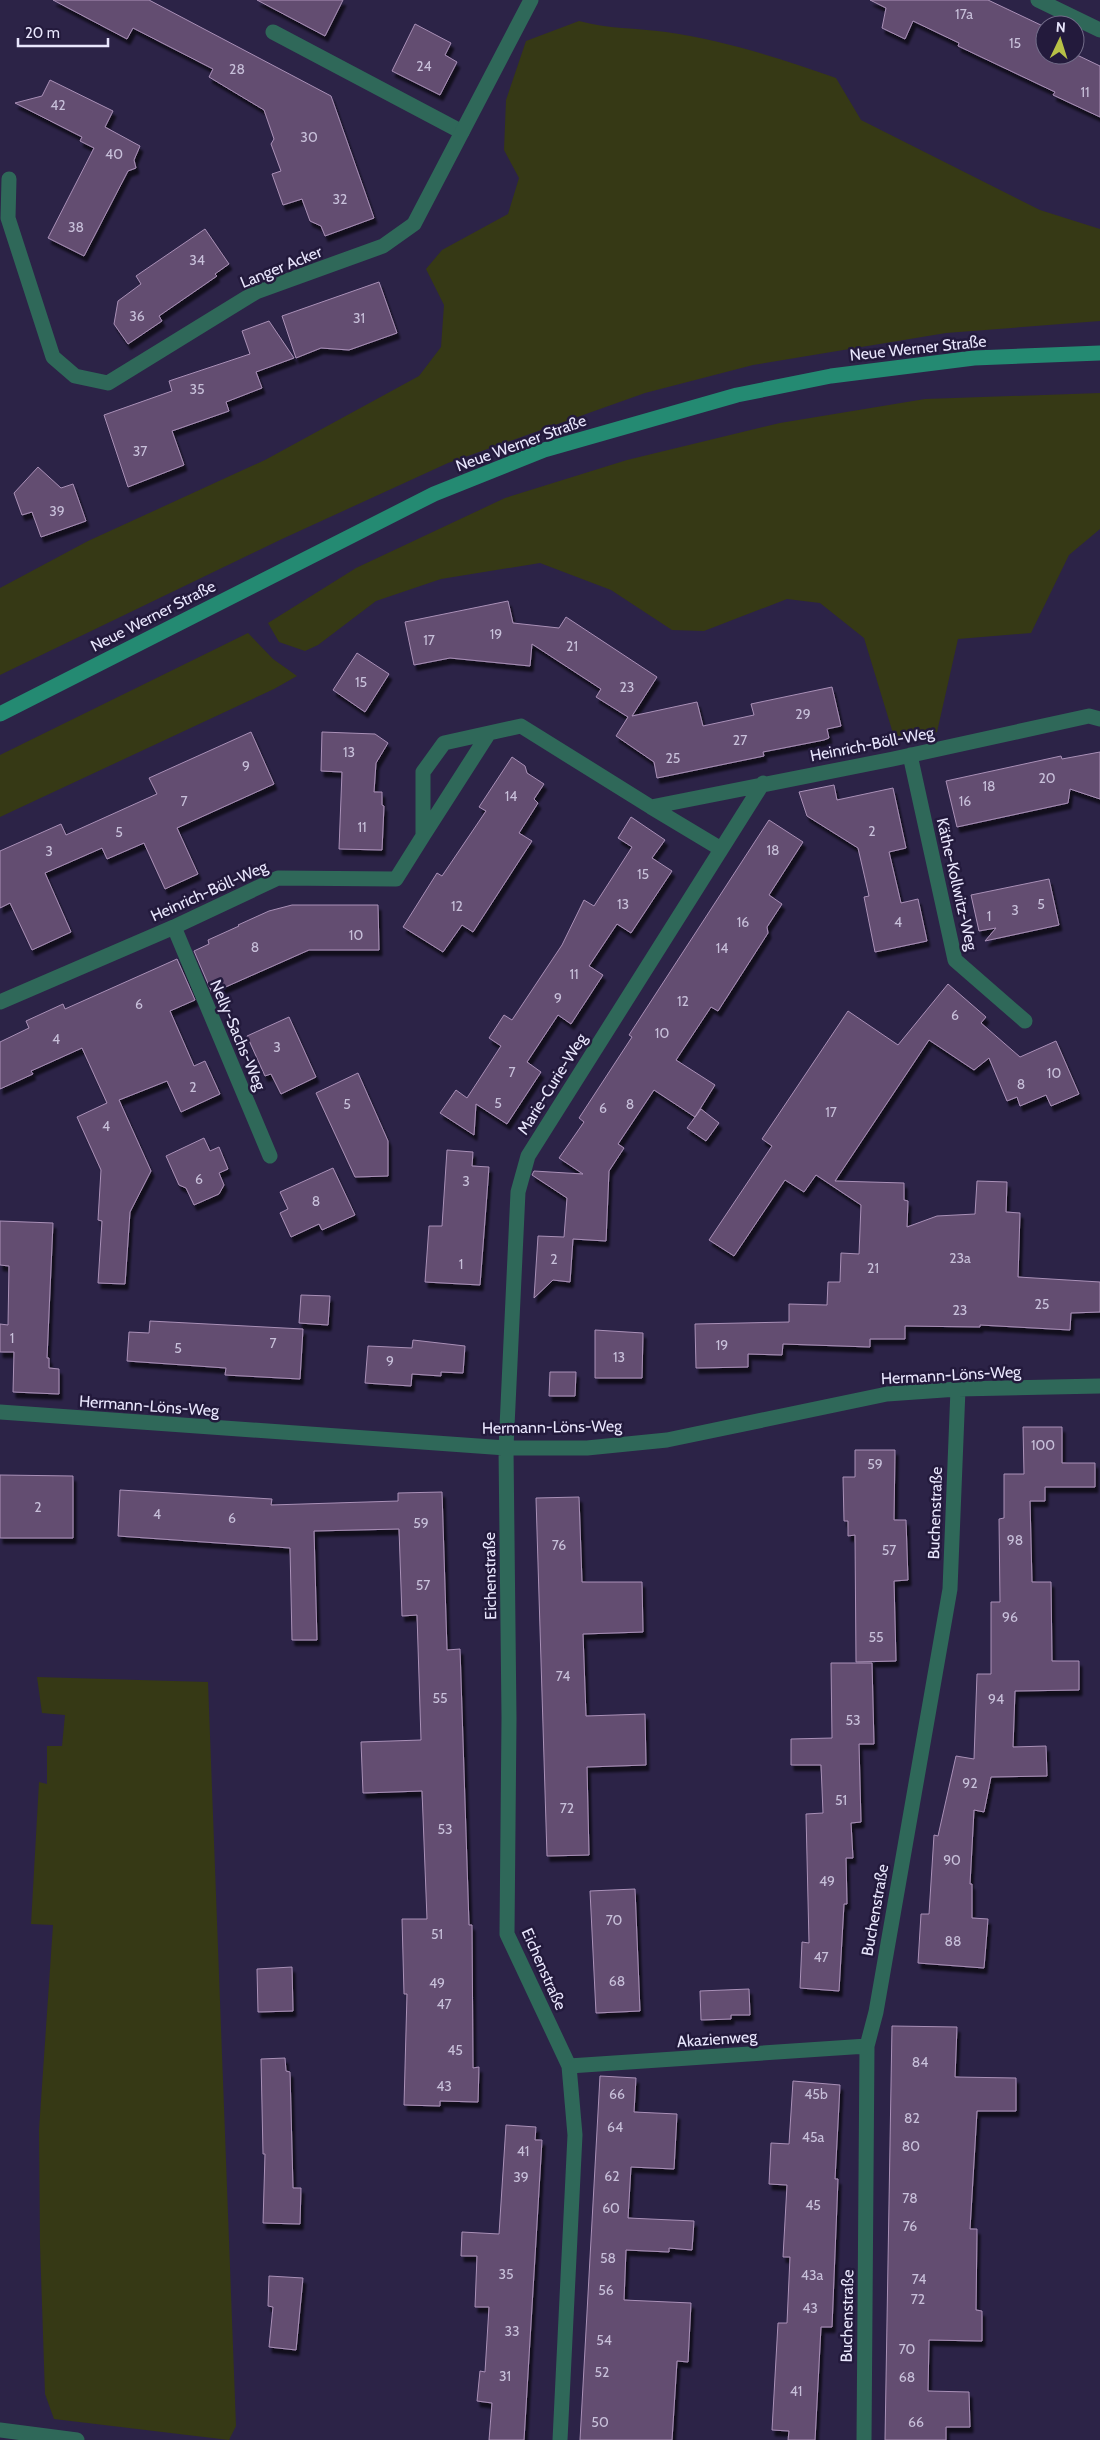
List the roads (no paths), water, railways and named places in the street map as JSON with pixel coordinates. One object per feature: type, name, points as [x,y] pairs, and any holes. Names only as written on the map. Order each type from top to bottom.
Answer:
[{"type":"main road","name":"Neue Werner Straße","points":[[0,714],[434,494],[544,450],[729,397],[831,376],[974,358],[1100,353]]},
{"type":"street","name":"Langer Acker","points":[[9,179],[4,218],[53,357],[75,376],[108,383],[256,292],[383,246],[414,224],[530,0]]},
{"type":"street","points":[[1038,0],[1100,30]]},
{"type":"street","points":[[273,32],[462,132]]},
{"type":"street","name":"Heinrich-Böll-Weg","points":[[651,807],[910,755],[1089,716],[1100,719]]},
{"type":"street","points":[[423,836],[423,772],[444,743],[521,726],[721,849]]},
{"type":"street","name":"Heinrich-Böll-Weg","points":[[0,1002],[174,927],[278,878],[396,879],[489,733]]},
{"type":"street","name":"Käthe-Kollwitz-Weg","points":[[910,755],[954,960],[1025,1020]]},
{"type":"street","name":"Marie-Curie-Weg","points":[[506,1448],[518,1192],[528,1156],[763,783]]},
{"type":"street","name":"Nelly-Sachs-Weg","points":[[174,927],[270,1156]]},
{"type":"street","name":"Hermann-Löns-Weg","points":[[0,1412],[506,1448],[587,1448],[667,1440],[887,1394],[958,1389],[1100,1386]]},
{"type":"street","name":"Buchenstraße","points":[[864,2440],[867,2046],[876,2012],[950,1590],[958,1389]]},
{"type":"street","name":"Eichenstraße","points":[[506,1448],[509,1718],[507,1934],[569,2066],[575,2135],[560,2440]]},
{"type":"street","name":"Akazienweg","points":[[569,2066],[867,2046]]},
{"type":"street","points":[[0,2430],[77,2440]]}]
